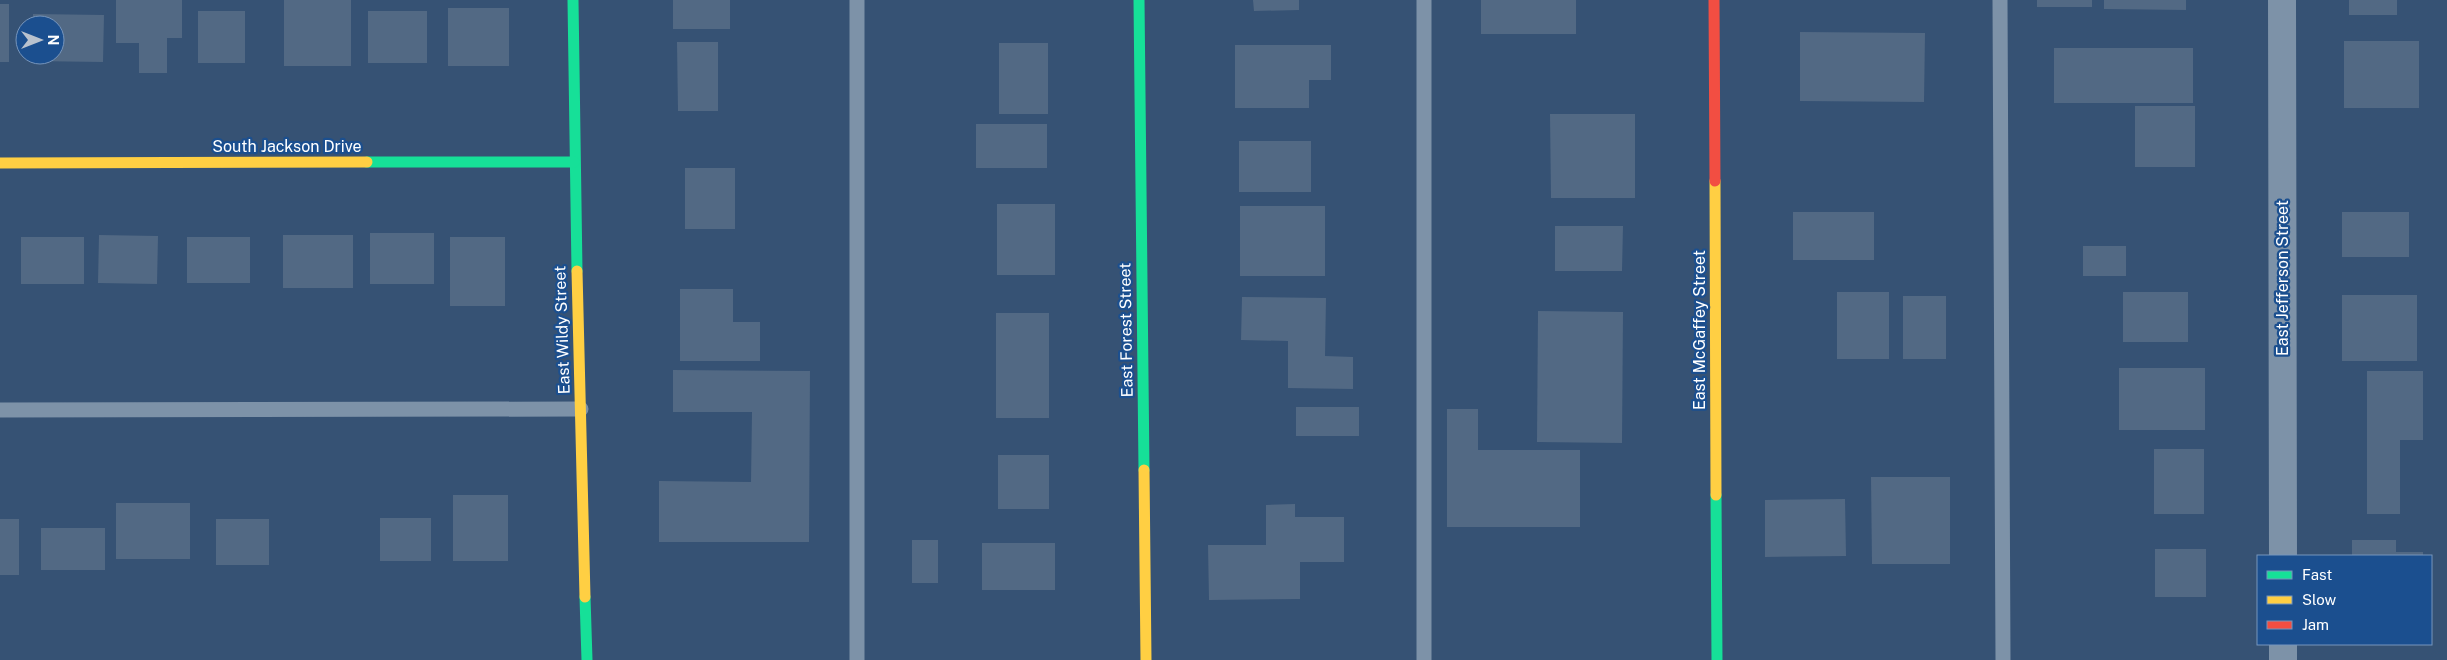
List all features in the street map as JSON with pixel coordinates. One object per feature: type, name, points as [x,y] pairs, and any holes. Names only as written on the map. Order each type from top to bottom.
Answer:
[{"type":"street","name":"East Wildy Street","points":[[572,0],[574,162],[588,660]]},
{"type":"street","name":"East Forest Street","points":[[1139,0],[1146,660]]},
{"type":"street","name":"East McGaffey Street","points":[[1714,0],[1717,660]]},
{"type":"street","name":"East Jefferson Street","points":[[2282,0],[2283,555]]},
{"type":"street","name":"South Jackson Drive","points":[[0,163],[574,162]]},
{"type":"street","points":[[2283,645],[2283,660]]},
{"type":"lane","points":[[857,0],[857,660]]},
{"type":"lane","points":[[1424,0],[1424,660]]},
{"type":"lane","points":[[2000,0],[2003,660]]},
{"type":"lane","points":[[0,410],[581,409]]},
{"type":"building","points":[[116,0],[182,0],[182,38],[167,38],[167,73],[139,73],[139,43],[116,43]]},
{"type":"building","points":[[284,0],[351,0],[351,66],[284,66]]},
{"type":"building","points":[[673,0],[730,0],[730,29],[673,29]]},
{"type":"building","points":[[1253,0],[1299,0],[1299,10],[1254,11]]},
{"type":"building","points":[[1481,0],[1576,0],[1576,34],[1481,34]]},
{"type":"building","points":[[2037,0],[2092,0],[2092,7],[2037,7]]},
{"type":"building","points":[[2104,0],[2186,0],[2186,10],[2104,9]]},
{"type":"building","points":[[2349,0],[2397,0],[2397,15],[2349,15]]},
{"type":"building","points":[[0,4],[9,4],[9,62],[0,62]]},
{"type":"building","points":[[448,8],[509,8],[509,66],[448,66]]},
{"type":"building","points":[[198,11],[245,11],[245,63],[198,63]]},
{"type":"building","points":[[368,11],[427,11],[427,63],[368,63]]},
{"type":"building","points":[[33,14],[104,15],[103,62],[65,61],[65,15]]},
{"type":"building","points":[[1800,32],[1925,33],[1924,102],[1800,101]]},
{"type":"building","points":[[2344,41],[2419,41],[2419,108],[2344,108]]},
{"type":"building","points":[[677,42],[718,42],[718,111],[678,111]]},
{"type":"building","points":[[999,43],[1048,43],[1048,114],[999,114]]},
{"type":"building","points":[[1235,45],[1331,45],[1331,80],[1309,80],[1309,108],[1235,108]]},
{"type":"building","points":[[2054,48],[2193,48],[2193,103],[2054,103]]},
{"type":"building","points":[[2135,106],[2195,106],[2195,167],[2135,167]]},
{"type":"building","points":[[1550,114],[1635,114],[1635,198],[1551,198]]},
{"type":"building","points":[[976,124],[1047,124],[1047,168],[976,168]]},
{"type":"building","points":[[1239,141],[1311,141],[1311,192],[1239,192]]},
{"type":"building","points":[[685,168],[735,168],[735,229],[685,229]]},
{"type":"building","points":[[997,204],[1055,204],[1055,275],[997,275]]},
{"type":"building","points":[[1240,206],[1325,206],[1325,276],[1240,276]]},
{"type":"building","points":[[1793,212],[1874,212],[1874,260],[1793,260]]},
{"type":"building","points":[[2342,212],[2409,212],[2409,257],[2342,257]]},
{"type":"building","points":[[1555,226],[1623,226],[1622,271],[1555,271]]},
{"type":"building","points":[[370,233],[434,233],[434,284],[370,284]]},
{"type":"building","points":[[99,235],[158,236],[157,284],[98,283]]},
{"type":"building","points":[[283,235],[353,235],[353,288],[283,288]]},
{"type":"building","points":[[21,237],[84,237],[84,284],[21,284]]},
{"type":"building","points":[[187,237],[250,237],[250,283],[187,283]]},
{"type":"building","points":[[450,237],[505,237],[505,306],[450,306]]},
{"type":"building","points":[[2083,246],[2126,246],[2126,276],[2083,276]]},
{"type":"building","points":[[680,289],[733,289],[733,322],[760,322],[760,361],[680,361]]},
{"type":"building","points":[[1837,292],[1889,292],[1889,359],[1837,359]]},
{"type":"building","points":[[2123,292],[2188,292],[2188,342],[2123,342]]},
{"type":"building","points":[[2342,295],[2417,295],[2417,361],[2342,361]]},
{"type":"building","points":[[1903,296],[1946,296],[1946,359],[1903,359]]},
{"type":"building","points":[[1242,297],[1326,298],[1325,356],[1353,357],[1353,389],[1288,388],[1288,341],[1241,340]]},
{"type":"building","points":[[1538,311],[1623,312],[1622,443],[1537,442]]},
{"type":"building","points":[[996,313],[1049,313],[1049,418],[996,418]]},
{"type":"building","points":[[2119,368],[2205,368],[2205,430],[2119,430]]},
{"type":"building","points":[[673,370],[810,371],[809,542],[659,542],[659,481],[751,482],[752,412],[673,412]]},
{"type":"building","points":[[2367,371],[2423,371],[2423,440],[2400,440],[2400,514],[2367,514]]},
{"type":"building","points":[[1296,407],[1359,407],[1359,436],[1296,436]]},
{"type":"building","points":[[1447,409],[1478,409],[1478,450],[1580,450],[1580,527],[1447,527]]},
{"type":"building","points":[[2154,449],[2204,449],[2204,514],[2154,514]]},
{"type":"building","points":[[998,455],[1049,455],[1049,509],[998,509]]},
{"type":"building","points":[[1871,477],[1950,477],[1950,564],[1872,564]]},
{"type":"building","points":[[453,495],[508,495],[508,561],[453,561]]},
{"type":"building","points":[[1845,499],[1846,556],[1765,557],[1765,500]]},
{"type":"building","points":[[116,503],[190,503],[190,559],[116,559]]},
{"type":"building","points":[[1295,504],[1295,517],[1344,517],[1344,562],[1300,562],[1300,599],[1209,600],[1208,545],[1266,545],[1266,505]]},
{"type":"building","points":[[380,518],[431,518],[431,561],[380,561]]},
{"type":"building","points":[[0,519],[19,519],[19,575],[0,575]]},
{"type":"building","points":[[216,519],[269,519],[269,565],[216,565]]},
{"type":"building","points":[[41,528],[105,528],[105,570],[41,570]]},
{"type":"building","points":[[912,540],[938,540],[938,583],[912,583]]},
{"type":"building","points":[[2352,540],[2396,540],[2396,552],[2423,552],[2423,555],[2352,555]]},
{"type":"building","points":[[982,543],[1055,543],[1055,590],[982,590]]},
{"type":"building","points":[[2155,549],[2206,549],[2206,597],[2155,597]]},
{"type":"traffic: fast","points":[[573,0],[577,271]]},
{"type":"traffic: fast","points":[[1139,0],[1144,470]]},
{"type":"traffic: fast","points":[[367,162],[574,162]]},
{"type":"traffic: fast","points":[[1716,495],[1717,660]]},
{"type":"traffic: fast","points":[[585,597],[587,660]]},
{"type":"traffic: slow","points":[[0,163],[367,162]]},
{"type":"traffic: slow","points":[[1715,181],[1716,495]]},
{"type":"traffic: slow","points":[[577,271],[585,597]]},
{"type":"traffic: slow","points":[[1144,470],[1146,660]]},
{"type":"traffic: jam","points":[[1714,0],[1715,181]]}]
